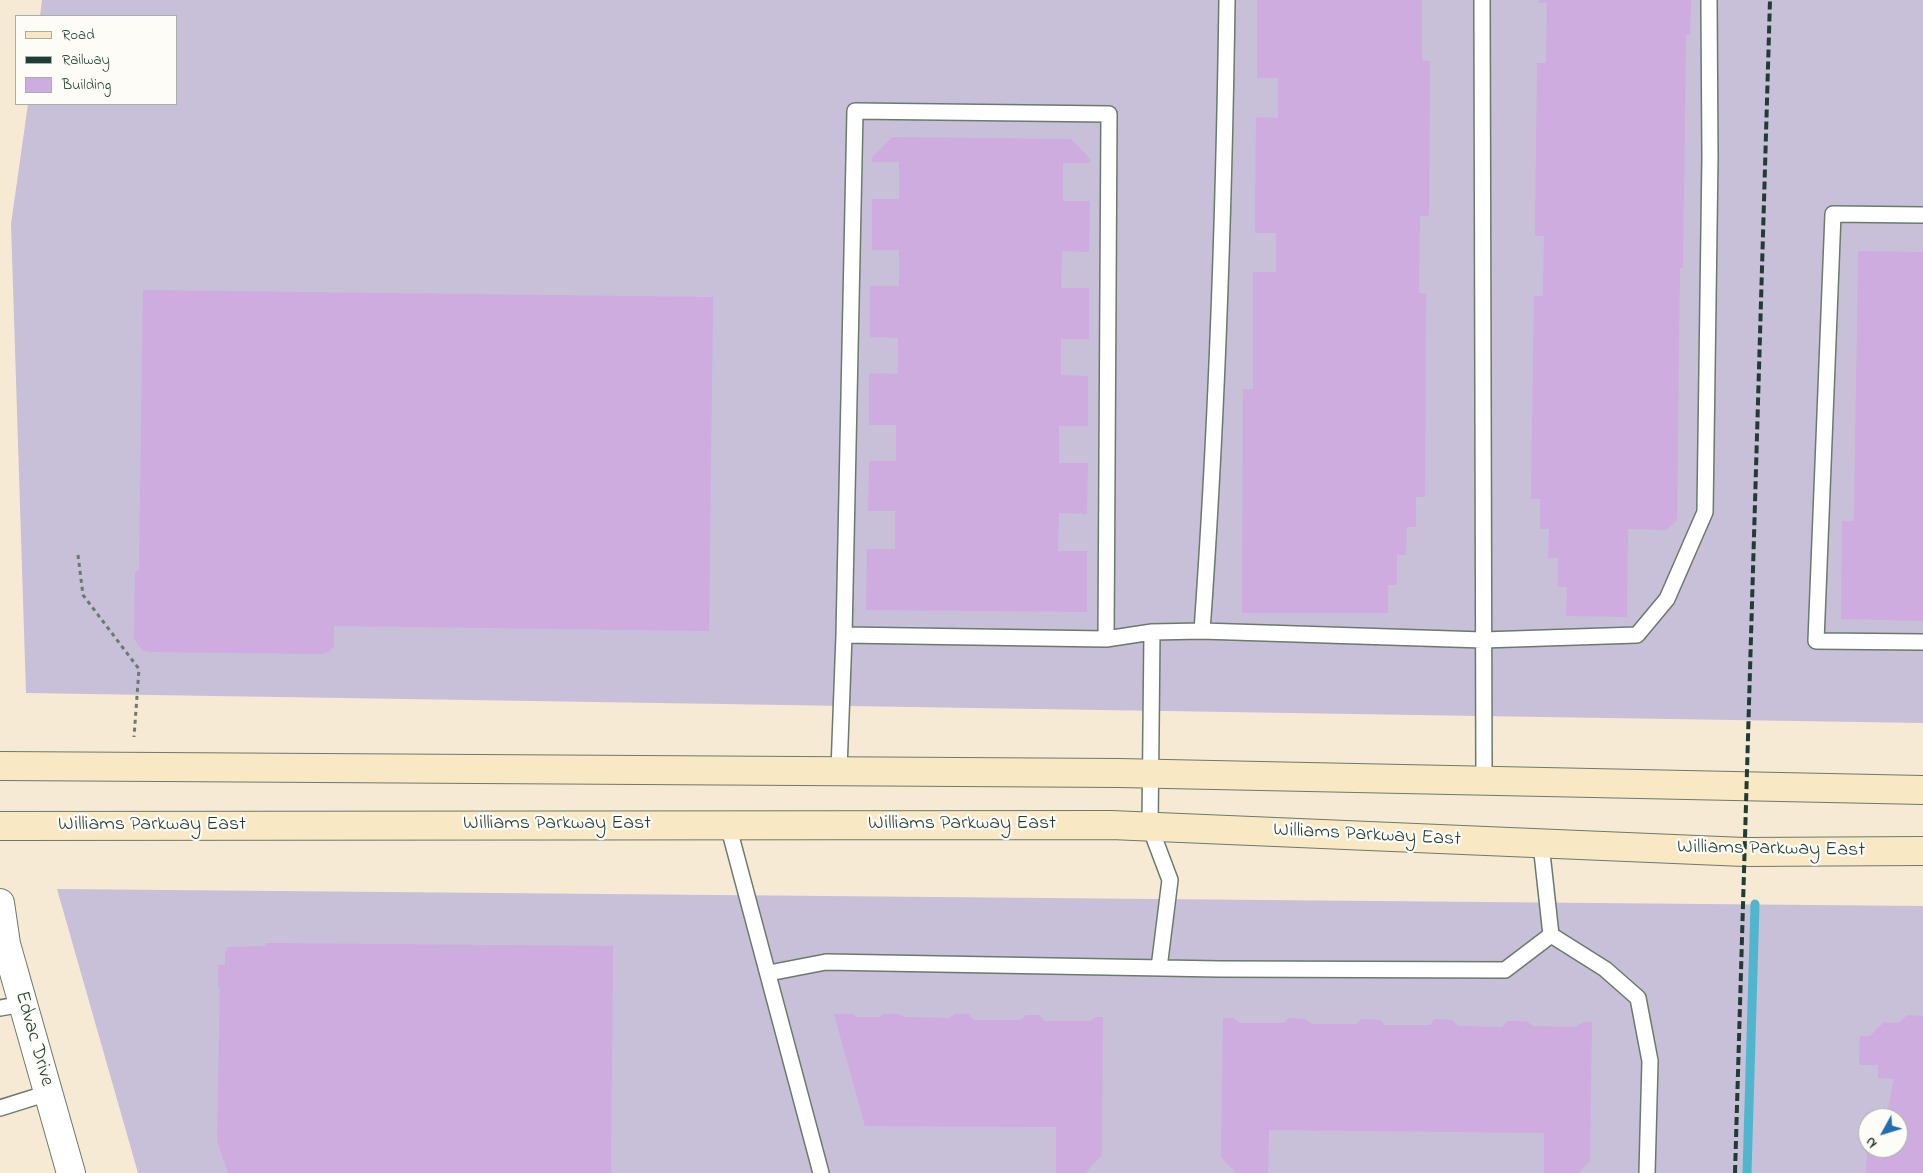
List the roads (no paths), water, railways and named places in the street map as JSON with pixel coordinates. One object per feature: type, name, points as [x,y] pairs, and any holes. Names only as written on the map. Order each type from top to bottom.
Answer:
[{"type":"main road","points":[[0,766],[1151,773],[1923,790]]},
{"type":"main road","name":"Williams Parkway East","points":[[0,826],[728,825],[1150,827],[1744,852],[1923,851]]},
{"type":"street","name":"Edvac Drive","points":[[0,903],[12,1006],[48,1093],[71,1173]]},
{"type":"lane","points":[[1202,630],[1214,455],[1224,162],[1227,0]]},
{"type":"lane","points":[[1482,0],[1484,781]]},
{"type":"lane","points":[[844,635],[1106,639],[1152,632],[1202,630],[1483,640],[1637,635],[1667,599],[1705,512],[1710,157],[1709,0]]},
{"type":"lane","points":[[840,770],[855,111],[1109,114],[1106,639]]},
{"type":"lane","points":[[1923,215],[1833,214],[1816,642],[1923,642]]},
{"type":"lane","points":[[1152,632],[1150,827],[1170,880],[1159,968]]},
{"type":"lane","points":[[728,825],[821,1173]]},
{"type":"lane","points":[[1541,844],[1551,935]]},
{"type":"lane","points":[[769,973],[826,962],[1159,968],[1505,970],[1551,935]]},
{"type":"lane","points":[[1551,935],[1605,969],[1638,998],[1650,1061],[1647,1173]]},
{"type":"lane","points":[[0,1108],[48,1093]]},
{"type":"waterway","points":[[1747,1173],[1755,904]]},
{"type":"railway","points":[[1735,1173],[1770,0]]}]
